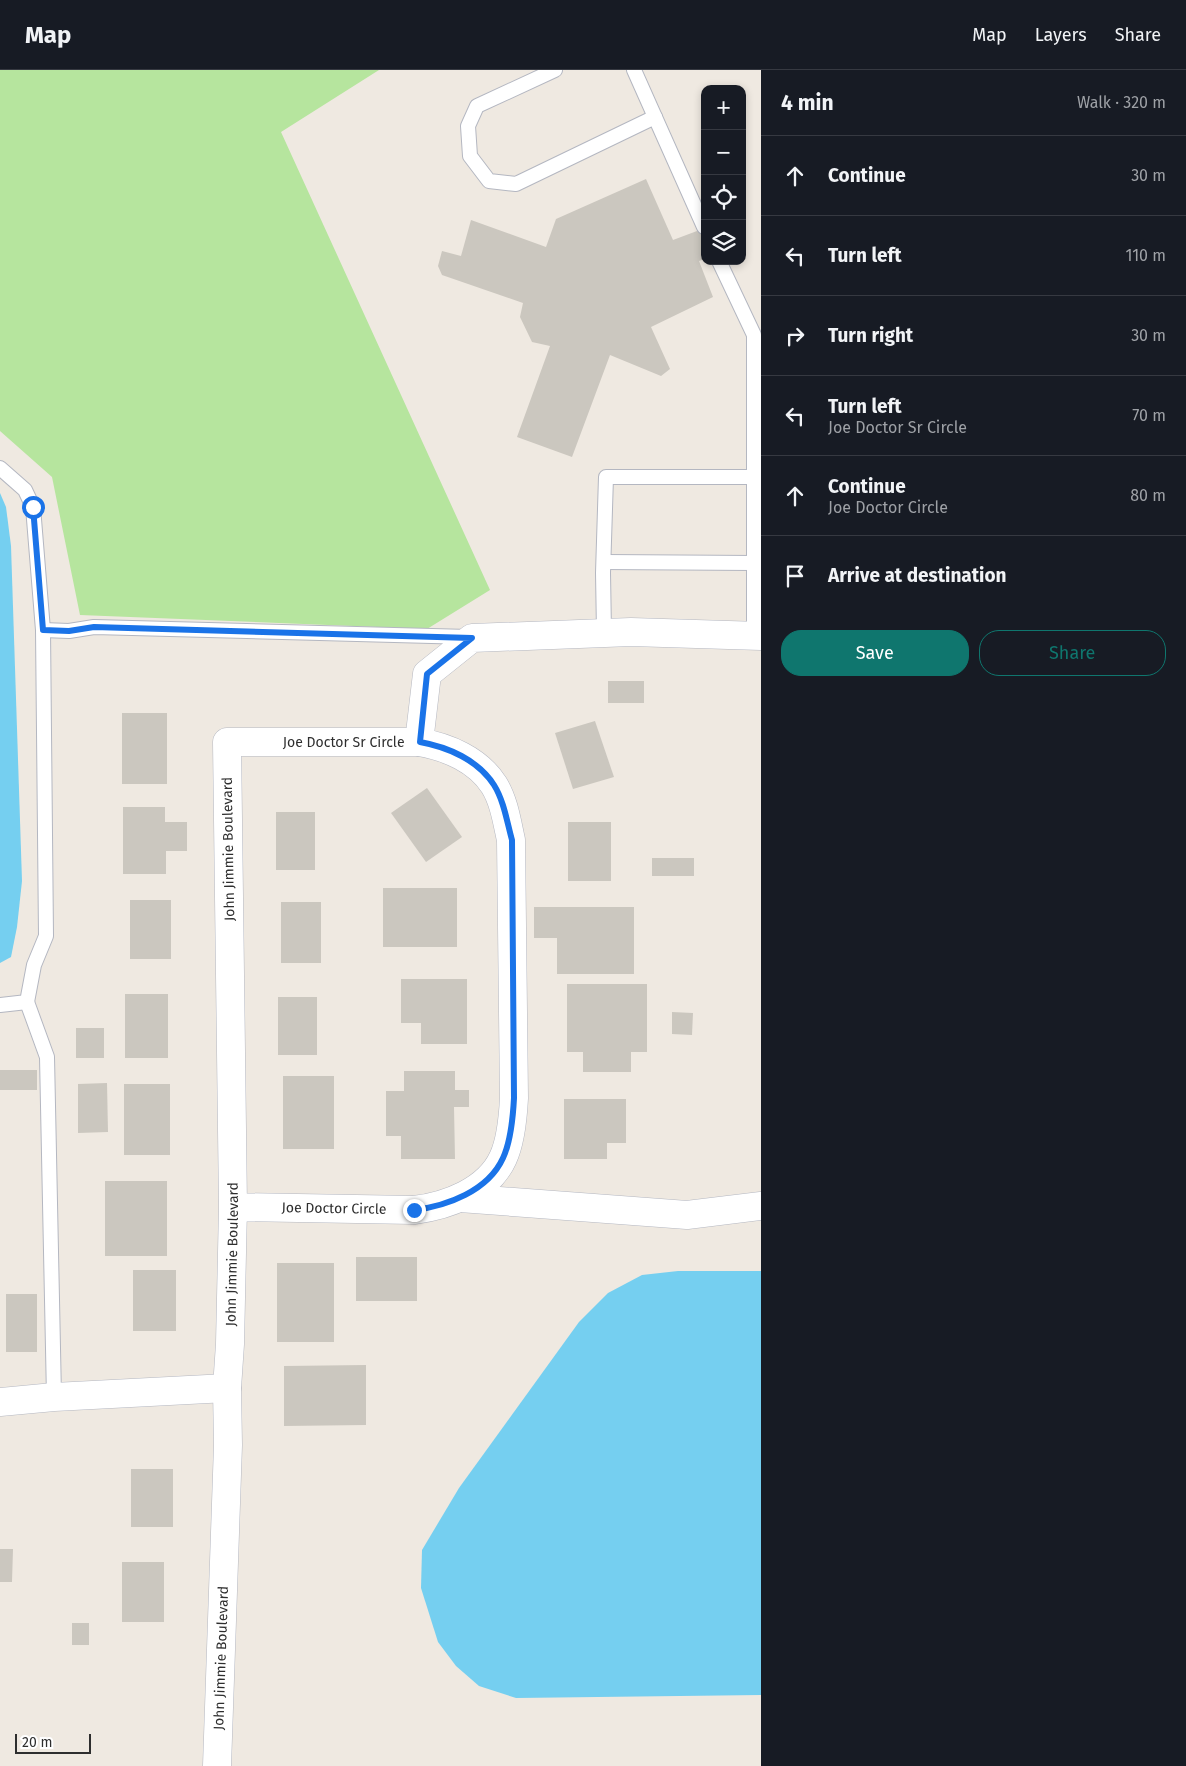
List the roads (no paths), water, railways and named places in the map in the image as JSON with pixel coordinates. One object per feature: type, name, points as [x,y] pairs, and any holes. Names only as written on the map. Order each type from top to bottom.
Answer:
[{"type":"street","points":[[420,742],[427,674],[472,638],[604,632],[757,636]]},
{"type":"street","name":"Joe Doctor Sr Circle","points":[[227,742],[420,742],[452,751],[476,765],[494,785],[502,804],[512,840],[513,976]]},
{"type":"street","name":"John Jimmie Boulevard","points":[[217,1766],[228,1445],[227,1388],[230,1344],[233,1207],[227,742]]},
{"type":"street","name":"Joe Doctor Circle","points":[[233,1207],[414,1210],[433,1208],[460,1198],[483,1184],[504,1158],[513,1121],[513,976]]},
{"type":"street","points":[[460,1198],[687,1216],[761,1206]]},
{"type":"street","points":[[0,1402],[227,1388]]},
{"type":"lane","points":[[555,70],[477,106],[468,126],[470,156],[489,181],[516,184],[654,117]]},
{"type":"lane","points":[[634,70],[701,220]]},
{"type":"lane","points":[[721,265],[754,335],[753,563],[757,636]]},
{"type":"lane","points":[[0,468],[25,490],[33,507],[43,630],[46,936],[34,965],[26,1002],[47,1057],[54,1398]]},
{"type":"lane","points":[[604,632],[606,477],[753,477]]},
{"type":"lane","points":[[604,562],[753,563]]},
{"type":"lane","points":[[43,630],[69,631],[94,627],[472,638]]},
{"type":"lane","points":[[0,1005],[26,1002]]},
{"type":"water","points":[[0,493],[6,507],[11,546],[22,881],[17,927],[11,957],[0,963]]},
{"type":"water","points":[[678,1271],[761,1271],[761,1695],[516,1698],[479,1686],[456,1666],[438,1642],[421,1588],[422,1550],[459,1488],[579,1322],[608,1293],[642,1275]]}]
